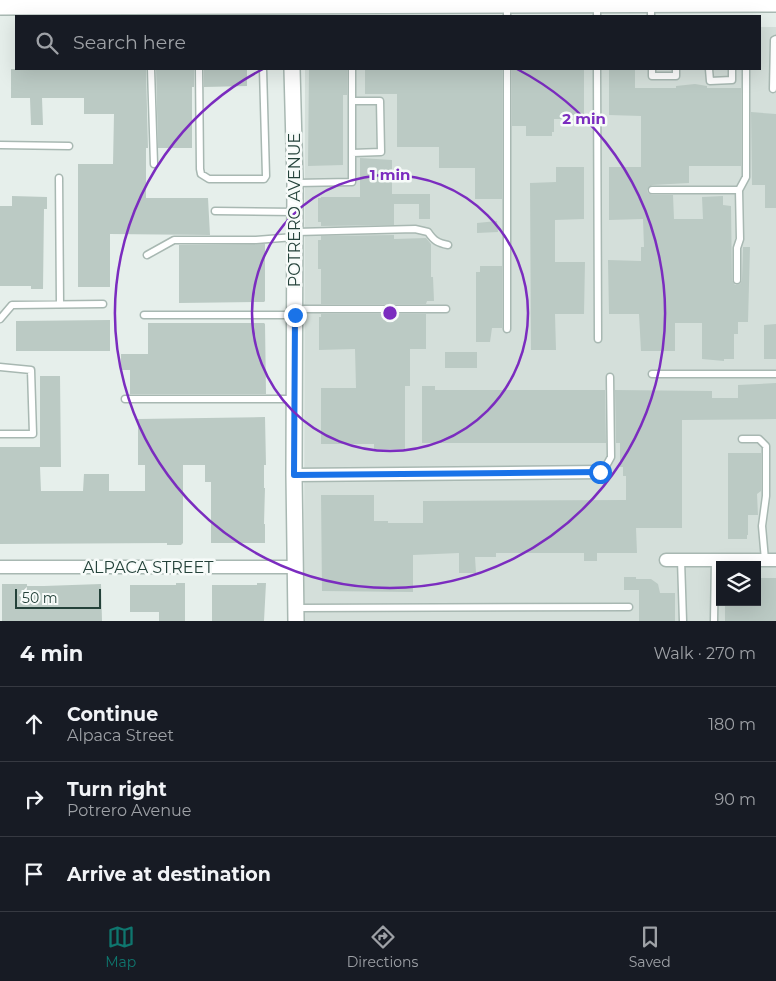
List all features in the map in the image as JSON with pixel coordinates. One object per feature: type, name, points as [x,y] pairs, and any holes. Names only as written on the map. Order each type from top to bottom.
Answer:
[{"type":"street","points":[[0,7],[149,11],[192,9],[261,11],[290,7],[507,11],[523,2],[597,11],[651,10],[679,5],[709,7],[776,4]]},
{"type":"street","name":"POTRERO AVENUE","points":[[292,70],[295,183],[294,475],[296,614]]},
{"type":"street","points":[[294,475],[600,472]]},
{"type":"street","points":[[666,560],[770,560]]},
{"type":"street","name":"ALPACA STREET","points":[[0,567],[295,567]]},
{"type":"lane","points":[[773,89],[774,40],[776,39]]},
{"type":"lane","points":[[151,70],[154,164]]},
{"type":"lane","points":[[199,70],[200,169],[201,174],[208,179],[264,178],[266,176],[263,70]]},
{"type":"lane","points":[[295,183],[352,182],[352,70]]},
{"type":"lane","points":[[507,70],[507,329]]},
{"type":"lane","points":[[598,70],[598,339]]},
{"type":"lane","points":[[652,70],[652,76],[676,76],[676,70]]},
{"type":"lane","points":[[709,70],[710,81],[732,80],[732,70]]},
{"type":"lane","points":[[737,280],[736,248],[740,239],[739,190],[746,177],[746,70]]},
{"type":"lane","points":[[352,101],[380,101],[381,152],[352,153]]},
{"type":"lane","points":[[0,145],[69,146]]},
{"type":"lane","points":[[59,178],[60,304]]},
{"type":"lane","points":[[652,190],[739,190]]},
{"type":"lane","points":[[215,211],[295,212]]},
{"type":"lane","points":[[147,255],[174,240],[256,240],[295,235],[415,229],[428,232],[437,243],[448,245]]},
{"type":"lane","points":[[0,319],[12,305],[103,304]]},
{"type":"lane","points":[[144,315],[446,309]]},
{"type":"lane","points":[[0,367],[31,370],[33,434],[0,434]]},
{"type":"lane","points":[[652,374],[776,374]]},
{"type":"lane","points":[[600,472],[611,457],[610,377]]},
{"type":"lane","points":[[125,399],[294,399]]},
{"type":"lane","points":[[742,439],[759,439],[766,446],[766,496],[762,526],[770,560]]},
{"type":"lane","points":[[681,560],[682,621]]},
{"type":"lane","points":[[714,621],[715,560]]},
{"type":"lane","points":[[296,614],[629,608]]},
{"type":"shaded area","points":[[761,27],[776,27],[776,621],[304,621],[305,70],[761,70]]},
{"type":"building","points":[[11,69],[146,70],[148,148],[146,148],[146,198],[208,198],[210,235],[110,234],[110,287],[78,287],[78,164],[113,164],[114,114],[84,114],[84,98],[42,98],[43,125],[31,125],[30,98],[11,98]]},
{"type":"building","points":[[156,70],[194,70],[194,87],[192,87],[192,148],[158,148]]},
{"type":"building","points":[[204,70],[247,70],[247,86],[204,87]]},
{"type":"building","points":[[309,70],[347,70],[347,95],[343,95],[343,165],[308,166]]},
{"type":"building","points":[[365,70],[502,70],[502,199],[475,199],[475,168],[439,168],[439,147],[397,147],[397,94],[365,94]]},
{"type":"building","points":[[512,70],[584,70],[584,115],[567,115],[567,119],[554,119],[554,132],[552,132],[552,136],[526,136],[526,126],[512,126]]},
{"type":"building","points":[[609,70],[635,70],[635,88],[676,88],[676,86],[695,84],[707,86],[707,88],[741,88],[741,166],[689,166],[689,183],[652,185],[647,190],[652,195],[673,195],[674,219],[703,219],[702,197],[723,196],[723,205],[731,206],[732,280],[735,285],[740,284],[742,280],[743,247],[750,247],[748,322],[738,322],[738,334],[734,334],[734,359],[724,359],[724,361],[702,359],[702,323],[675,323],[675,351],[641,351],[639,314],[609,314],[608,260],[641,261],[641,247],[644,247],[643,219],[609,220],[609,167],[641,167],[641,116],[609,115]]},
{"type":"building","points":[[751,112],[776,114],[776,208],[765,208],[765,185],[752,185]]},
{"type":"building","points":[[360,158],[392,160],[392,194],[430,194],[430,219],[419,219],[419,204],[394,204],[394,225],[321,226],[321,222],[318,222],[318,198],[360,197]]},
{"type":"building","points":[[556,167],[584,167],[584,219],[555,220],[555,262],[585,262],[584,314],[555,314],[556,350],[531,350],[530,183],[556,182]]},
{"type":"building","points":[[12,196],[47,197],[47,209],[44,209],[43,289],[31,289],[31,286],[0,286],[0,206],[12,206]]},
{"type":"building","points":[[497,221],[498,232],[477,233],[477,223]]},
{"type":"building","points":[[394,235],[394,239],[426,238],[431,244],[431,277],[433,277],[434,301],[427,301],[426,304],[321,304],[321,269],[318,269],[318,240],[321,240],[321,236]]},
{"type":"building","points":[[265,244],[264,302],[179,303],[179,245]]},
{"type":"building","points":[[480,266],[502,266],[502,328],[492,328],[490,342],[476,342],[476,272],[480,272]]},
{"type":"building","points":[[321,314],[426,314],[426,349],[410,349],[410,386],[405,386],[405,449],[374,449],[374,444],[321,444],[321,388],[356,388],[355,349],[319,350],[319,317],[321,317]]},
{"type":"building","points":[[110,320],[110,351],[16,351],[16,321]]},
{"type":"building","points":[[148,323],[264,323],[266,394],[130,394],[130,370],[121,370],[121,354],[148,354]]},
{"type":"building","points":[[776,324],[776,359],[764,359],[764,325]]},
{"type":"building","points":[[445,352],[477,352],[477,368],[445,368]]},
{"type":"building","points":[[40,376],[60,376],[61,467],[40,467],[41,491],[83,491],[84,474],[109,474],[109,491],[145,491],[145,465],[138,465],[138,419],[265,417],[265,543],[211,543],[211,482],[205,482],[205,465],[183,465],[183,543],[181,545],[167,545],[167,543],[0,544],[0,447],[40,447]]},
{"type":"building","points":[[776,383],[776,419],[682,420],[682,528],[636,528],[637,553],[597,553],[597,561],[584,561],[584,553],[496,553],[496,557],[475,557],[476,573],[459,573],[459,553],[413,555],[413,592],[322,591],[321,495],[374,495],[374,521],[388,521],[388,523],[423,523],[423,501],[626,500],[626,476],[623,476],[623,467],[620,467],[620,443],[616,443],[615,390],[712,391],[712,398],[738,398],[738,385]]},
{"type":"building","points":[[422,386],[435,386],[435,390],[605,390],[606,443],[422,443]]},
{"type":"building","points":[[728,453],[761,453],[761,491],[757,494],[758,515],[748,515],[747,539],[728,539]]},
{"type":"building","points":[[624,577],[651,579],[658,584],[660,593],[675,593],[675,621],[639,621],[639,590],[624,590]]},
{"type":"building","points":[[761,578],[776,578],[776,621],[725,621],[725,606],[761,606]]},
{"type":"building","points":[[176,583],[185,583],[185,621],[159,621],[159,612],[130,612],[130,585],[176,585]]},
{"type":"building","points":[[257,583],[266,583],[264,621],[212,621],[212,585],[257,585]]},
{"type":"building","points":[[2,584],[44,586],[101,584],[102,621],[2,621]]},
{"type":"route","points":[[295,315],[294,475],[600,472]]}]
